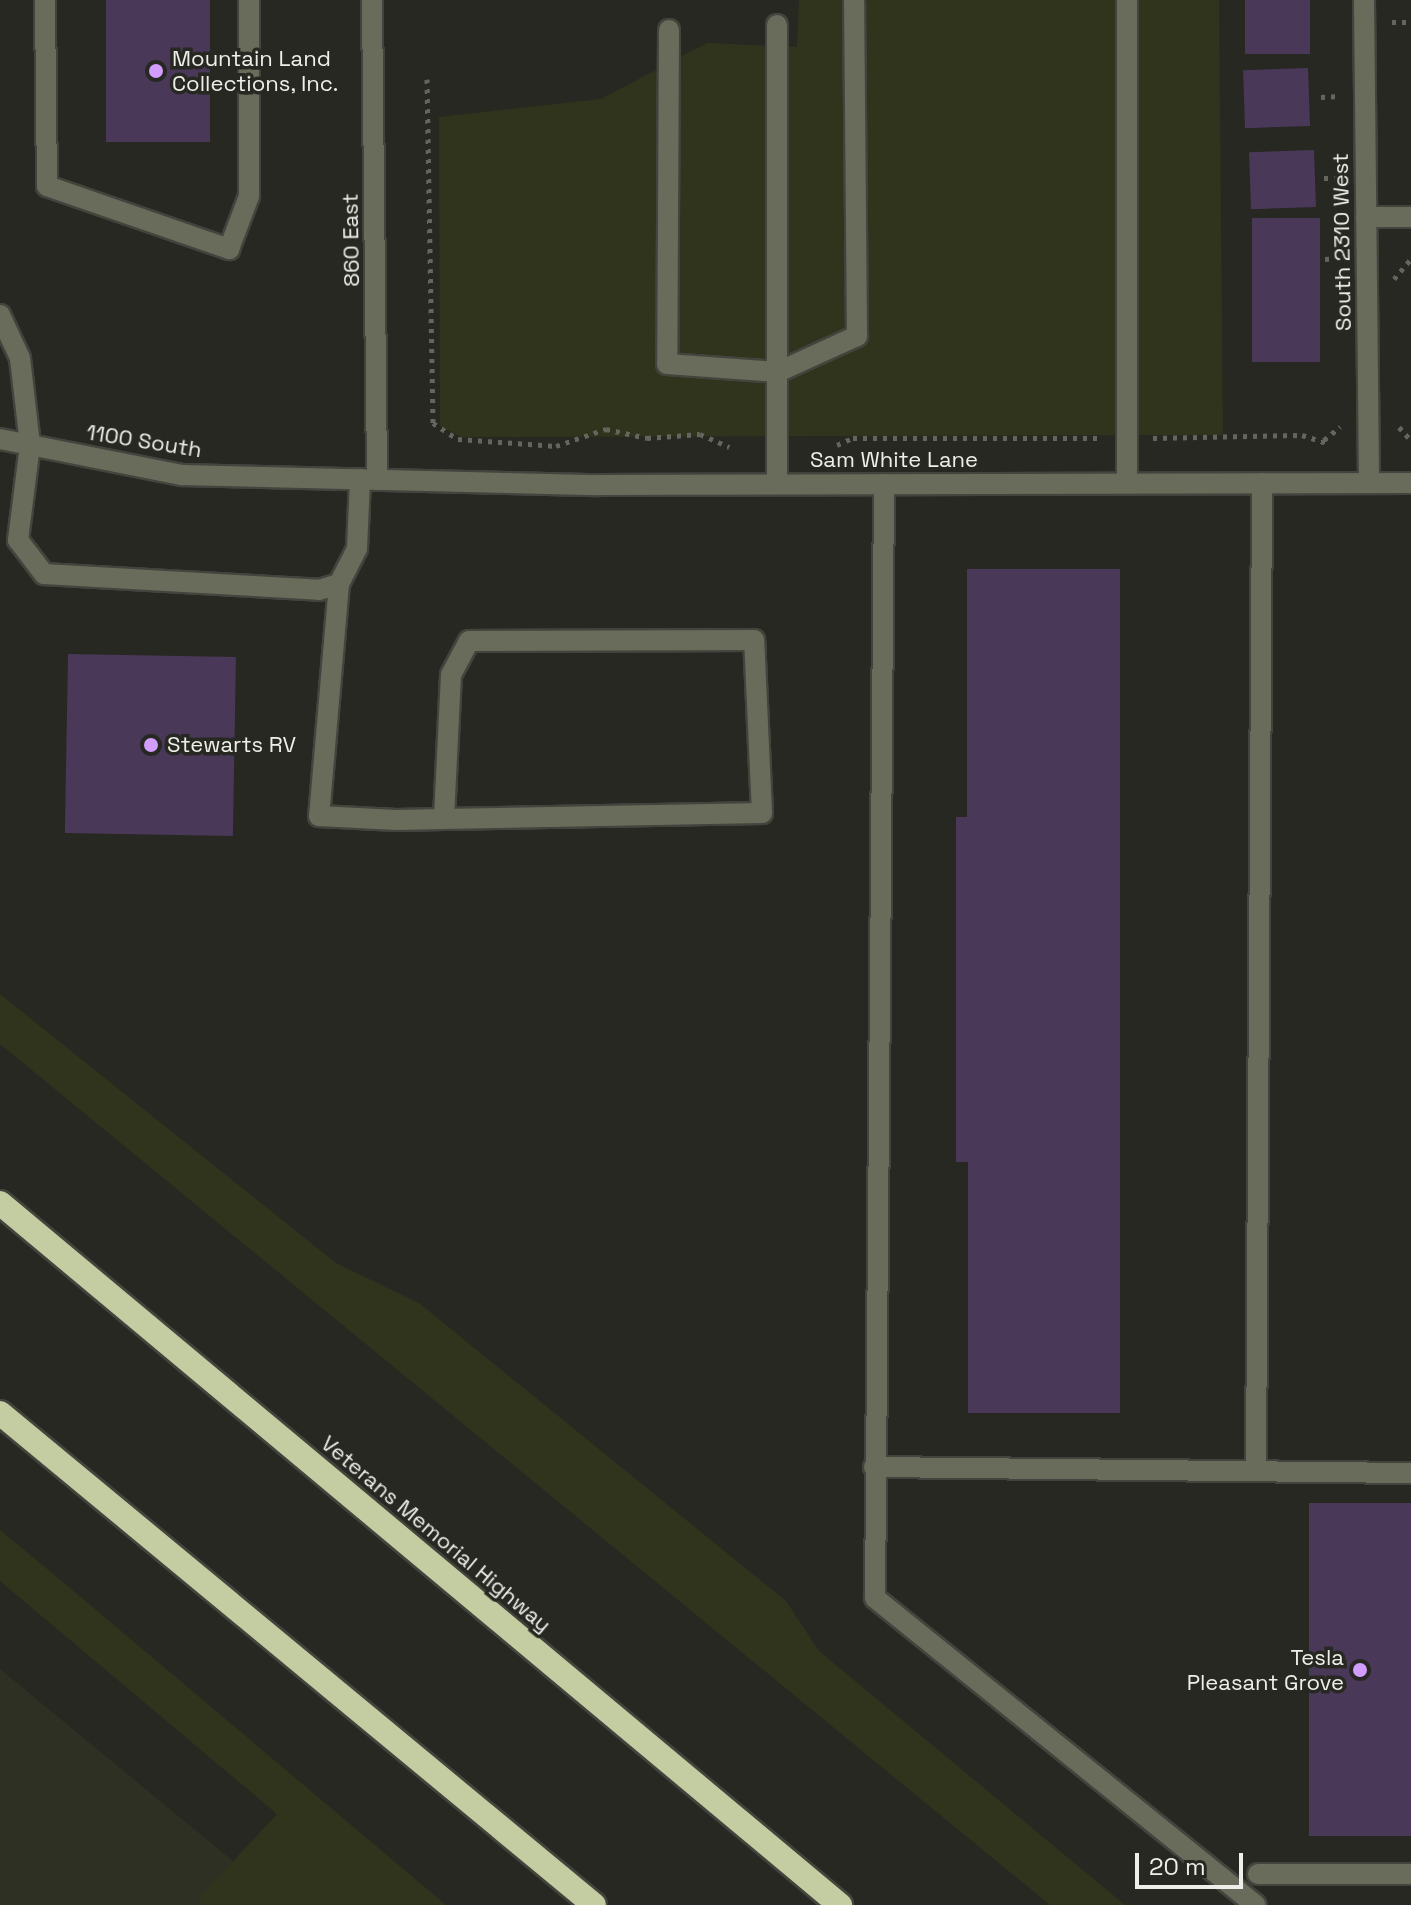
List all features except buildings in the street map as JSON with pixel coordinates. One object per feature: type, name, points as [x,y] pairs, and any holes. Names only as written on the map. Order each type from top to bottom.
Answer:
[{"type":"highway","name":"Veterans Memorial Highway","points":[[0,1203],[840,1905]]},
{"type":"highway","points":[[0,1413],[594,1905]]},
{"type":"highway","points":[[801,1873],[857,1905]]},
{"type":"street","points":[[45,0],[47,186],[229,249],[249,196],[249,0]]},
{"type":"street","name":"860 East","points":[[339,584],[357,549],[369,480],[372,0]]},
{"type":"street","points":[[669,30],[667,364],[778,372],[857,336],[854,0]]},
{"type":"street","points":[[1127,0],[1127,482]]},
{"type":"street","name":"South 2310 West","points":[[1364,0],[1369,483]]},
{"type":"street","points":[[777,25],[777,484]]},
{"type":"street","points":[[1366,217],[1411,217]]},
{"type":"street","points":[[0,315],[20,358],[30,445],[17,523],[25,553],[44,574],[319,590],[339,584],[319,816],[444,819],[762,813],[754,640],[469,641],[451,675],[444,819]]},
{"type":"street","name":"1100 South","points":[[0,439],[182,475],[369,480]]},
{"type":"street","name":"Sam White Lane","points":[[369,480],[777,484],[1411,483]]},
{"type":"street","points":[[1256,1471],[1262,483]]},
{"type":"street","points":[[884,484],[875,1598],[1255,1905]]},
{"type":"street","points":[[874,1467],[1411,1473]]},
{"type":"street","points":[[1258,1874],[1411,1874]]},
{"type":"path","points":[[1388,22],[1407,22]]},
{"type":"path","points":[[427,79],[433,423],[458,439],[556,446],[606,429],[647,438],[700,434],[729,447]]},
{"type":"path","points":[[1321,97],[1345,96]]},
{"type":"path","points":[[837,445],[853,438],[1302,435],[1326,443]]},
{"type":"shaded area","points":[[0,1669],[268,1890],[268,1905],[0,1905]]},
{"type":"green space","points":[[799,0],[1219,0],[1223,435],[462,437],[440,426],[439,117],[601,99],[707,43],[797,47]]},
{"type":"green space","points":[[0,994],[336,1263],[419,1303],[786,1601],[819,1651],[1125,1905],[1050,1905],[0,1044]]},
{"type":"green space","points":[[0,1530],[446,1905],[202,1905],[198,1899],[277,1814],[0,1581]]},
{"type":"place","name":"Mountain Land Collections, Inc.","points":[[156,71]]},
{"type":"place","name":"Stewarts RV","points":[[151,745]]},
{"type":"place","name":"Tesla Pleasant Grove","points":[[1360,1670]]}]
